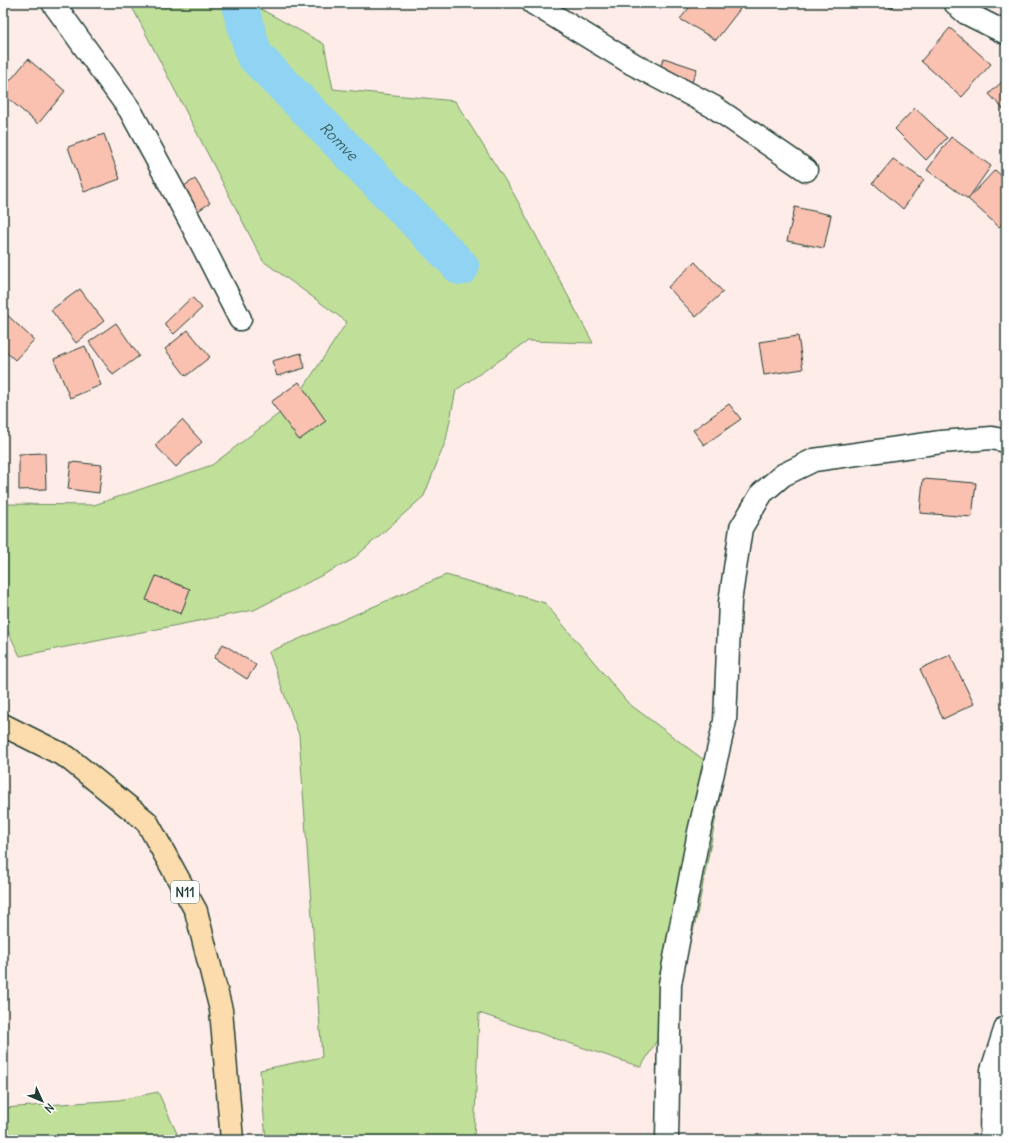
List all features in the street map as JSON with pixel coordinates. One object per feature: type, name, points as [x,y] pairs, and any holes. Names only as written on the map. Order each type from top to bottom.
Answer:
[{"type":"highway","name":"N11","points":[[3,725],[67,757],[147,822],[196,911],[221,1010],[232,1140]]},
{"type":"street","points":[[53,3],[130,110],[189,219],[240,319]]},
{"type":"street","points":[[533,3],[633,64],[714,107],[806,170]]},
{"type":"street","points":[[955,3],[966,13],[1006,33]]},
{"type":"street","points":[[667,1140],[670,984],[699,832],[725,721],[730,602],[741,528],[762,493],[783,475],[814,460],[942,442],[992,438],[1006,442]]},
{"type":"street","points":[[991,1140],[992,1070],[1006,1027]]},
{"type":"green space","points":[[130,3],[250,3],[324,44],[333,89],[455,101],[515,196],[593,343],[528,341],[456,390],[446,440],[424,496],[352,560],[254,610],[20,656],[3,621],[3,504],[94,505],[212,465],[294,402],[347,322],[263,261]]},
{"type":"green space","points":[[446,575],[545,603],[628,703],[724,775],[696,920],[668,1022],[641,1067],[479,1013],[474,1140],[266,1140],[260,1070],[322,1057],[299,735],[269,652]]},
{"type":"green space","points":[[158,1092],[180,1140],[3,1140],[3,1108],[119,1100]]},
{"type":"building","points":[[693,3],[730,3],[740,9],[716,40],[680,19]]},
{"type":"building","points":[[885,3],[897,3],[891,9]]},
{"type":"building","points":[[955,3],[991,3],[975,25]]},
{"type":"building","points":[[950,28],[991,64],[962,97],[921,61]]},
{"type":"building","points":[[664,58],[697,69],[690,87],[657,75]]},
{"type":"building","points":[[28,59],[65,91],[38,124],[3,94],[3,89]]},
{"type":"building","points":[[1006,78],[1006,112],[989,94]]},
{"type":"building","points":[[915,108],[947,138],[926,160],[895,129]]},
{"type":"building","points":[[104,134],[120,179],[84,192],[68,147]]},
{"type":"building","points":[[951,137],[991,166],[968,199],[927,170]]},
{"type":"building","points":[[893,159],[924,180],[903,209],[873,183]]},
{"type":"building","points":[[995,170],[1006,180],[1006,220],[999,227],[968,199]]},
{"type":"building","points":[[195,179],[210,203],[184,220],[168,196]]},
{"type":"building","points":[[795,207],[831,215],[824,248],[787,241]]},
{"type":"building","points":[[695,262],[723,292],[696,317],[668,287]]},
{"type":"building","points":[[80,289],[104,321],[76,343],[51,310]]},
{"type":"building","points":[[192,297],[202,308],[174,334],[164,324]]},
{"type":"building","points":[[3,311],[34,340],[15,360],[3,349]]},
{"type":"building","points":[[116,323],[139,356],[113,375],[89,342]]},
{"type":"building","points":[[188,330],[210,357],[186,376],[165,349]]},
{"type":"building","points":[[798,336],[803,369],[764,375],[759,342]]},
{"type":"building","points":[[85,346],[101,385],[70,398],[54,359]]},
{"type":"building","points":[[301,353],[305,368],[277,376],[272,361]]},
{"type":"building","points":[[299,382],[326,421],[299,440],[271,402]]},
{"type":"building","points":[[729,404],[741,419],[704,445],[693,430]]},
{"type":"building","points":[[182,420],[202,442],[176,467],[155,445]]},
{"type":"building","points":[[45,453],[46,489],[19,490],[19,454]]},
{"type":"building","points":[[71,462],[102,465],[99,493],[68,489]]},
{"type":"building","points":[[923,479],[976,483],[972,517],[920,513]]},
{"type":"building","points":[[156,576],[190,589],[181,614],[146,600]]},
{"type":"building","points":[[223,644],[256,665],[247,679],[214,658]]},
{"type":"building","points":[[950,655],[974,704],[943,719],[920,669]]},
{"type":"waterway","name":"Romve","points":[[239,3],[254,55],[461,267]]}]
